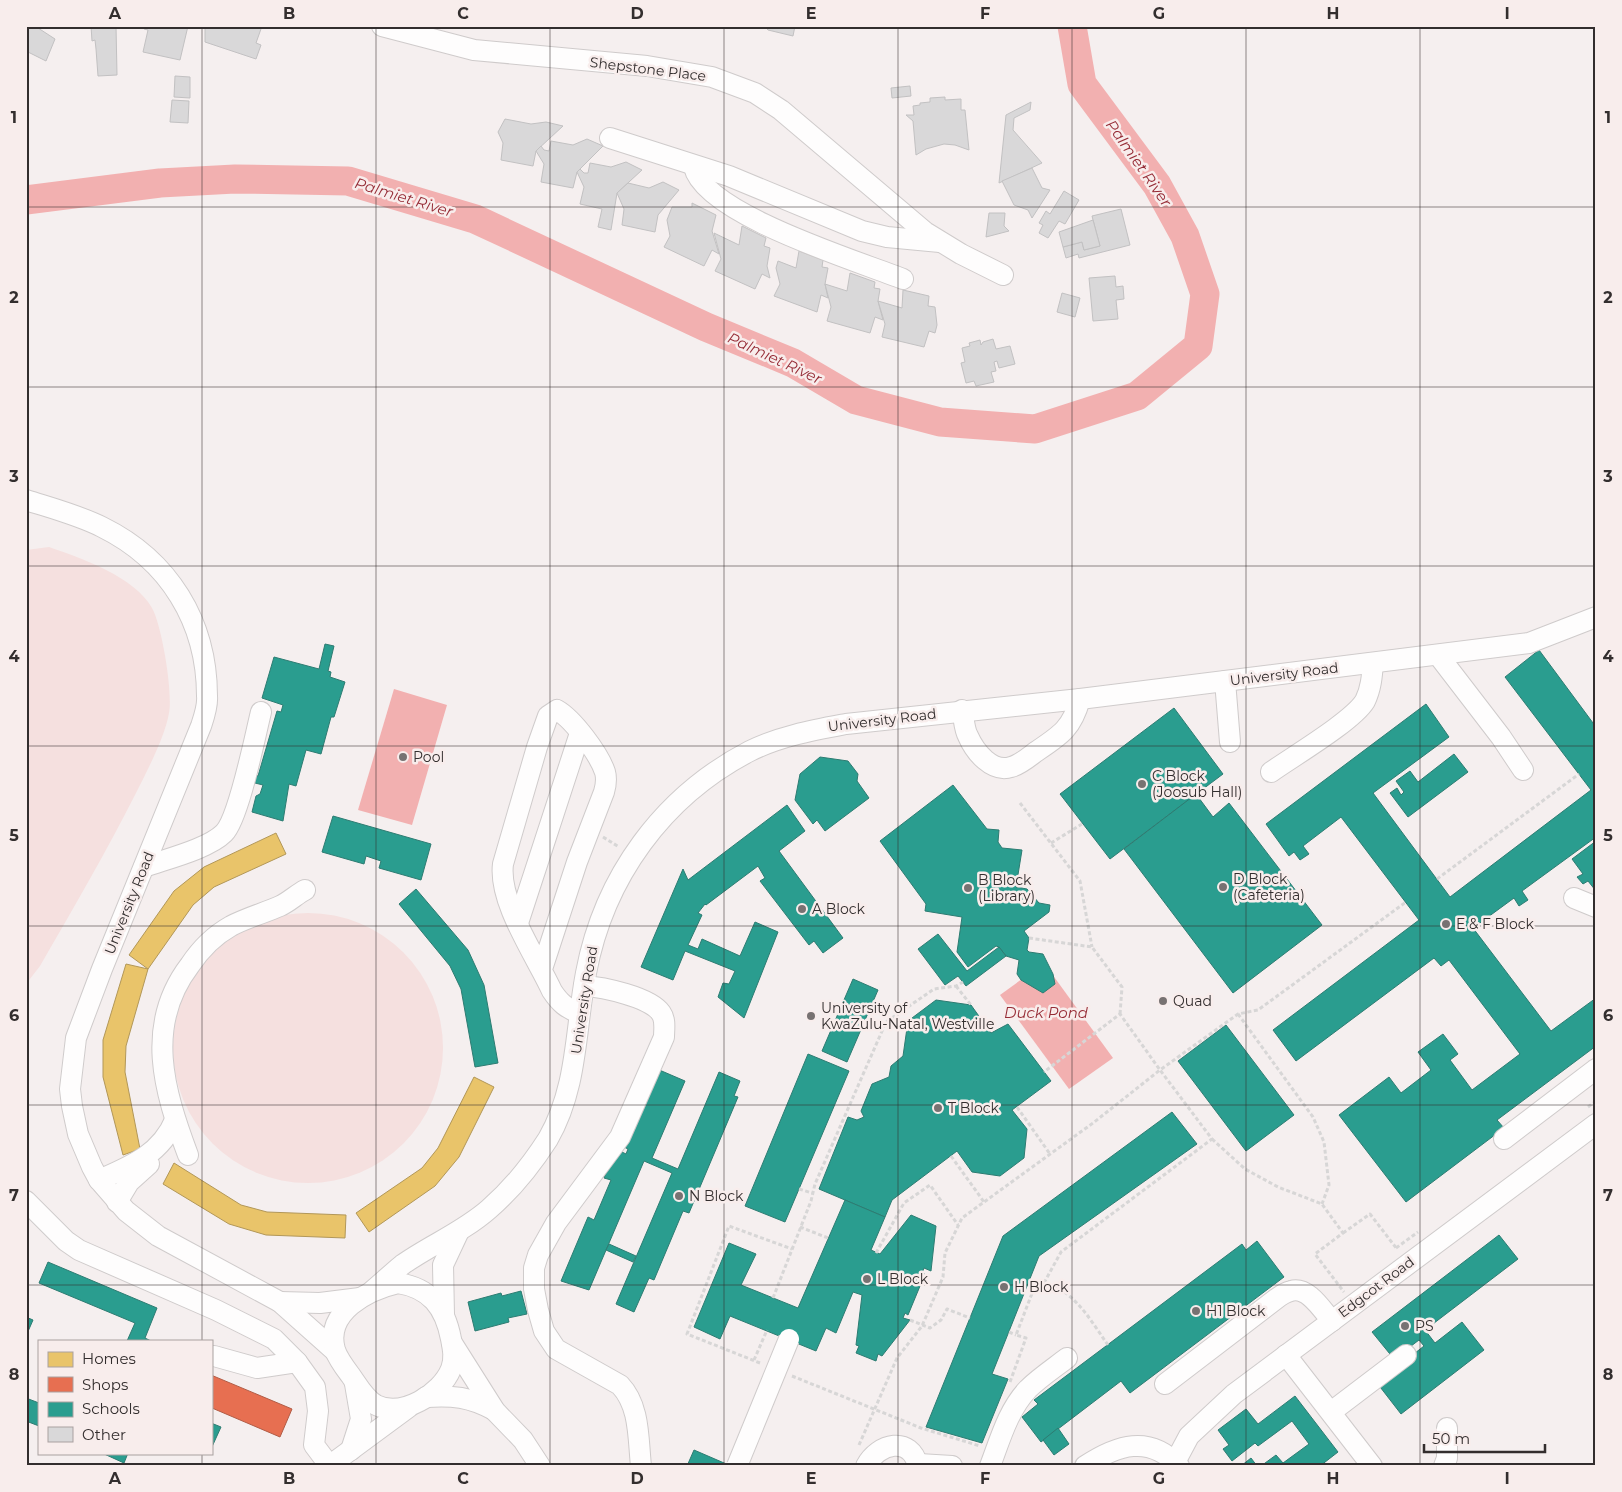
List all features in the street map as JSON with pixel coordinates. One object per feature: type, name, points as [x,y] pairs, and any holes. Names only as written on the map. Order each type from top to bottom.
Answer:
[{"type":"street","name":"Shepstone Place","points":[[382,26],[474,50],[680,70],[737,84],[781,110],[908,218],[940,242],[1004,275]]},
{"type":"street","points":[[610,138],[738,180],[862,231],[887,237],[940,242]]},
{"type":"street","points":[[694,166],[697,176],[706,188],[760,224],[903,279]]},
{"type":"street","name":"University Road","points":[[26,500],[102,527],[132,545],[171,581],[185,604],[199,638],[208,698],[202,726],[76,1038],[70,1089],[81,1142],[99,1180],[117,1202],[141,1224],[158,1236],[280,1302],[335,1351]]},
{"type":"street","name":"University Road","points":[[280,1302],[320,1303],[366,1295],[402,1266],[459,1231],[489,1209],[512,1186],[548,1138],[559,1116],[574,1070],[579,1013],[590,949],[609,896],[632,855],[663,816],[691,790],[722,767],[752,750],[808,731],[846,724],[962,710],[1080,699],[1529,644],[1596,617]]},
{"type":"street","points":[[1438,655],[1523,770]]},
{"type":"street","points":[[1271,772],[1326,734],[1363,703],[1372,681],[1373,663]]},
{"type":"street","points":[[1225,681],[1230,742]]},
{"type":"street","points":[[962,710],[967,735],[979,754],[990,764],[1001,768],[1012,767],[1064,732],[1075,716],[1080,699]]},
{"type":"street","points":[[542,970],[577,862],[604,792],[606,780],[604,771],[580,733],[564,714],[557,710],[552,711],[548,716],[537,747],[503,864],[501,877],[511,909],[542,970],[559,1002],[568,1009],[579,1013]]},
{"type":"street","points":[[144,867],[207,844],[226,832],[236,809],[261,712]]},
{"type":"street","points":[[518,923],[580,733]]},
{"type":"street","points":[[117,1202],[129,1182],[148,1165],[166,1155],[188,1155],[175,1120],[163,1063],[161,1037],[165,1011],[174,989],[196,956],[230,926],[283,905],[306,890]]},
{"type":"street","points":[[1574,898],[1596,907]]},
{"type":"street","points":[[584,986],[601,986],[655,1007],[662,1014],[665,1023],[664,1037],[620,1137],[545,1238],[534,1268],[534,1290],[544,1331],[549,1342],[556,1349],[584,1366],[620,1384],[633,1403],[641,1466]]},
{"type":"street","points":[[1504,1139],[1596,1069]]},
{"type":"street","points":[[99,1180],[153,1153],[166,1140],[175,1120]]},
{"type":"street","name":"Edgcot Road","points":[[1176,1464],[1189,1436],[1234,1394],[1596,1124]]},
{"type":"street","points":[[26,1201],[66,1241],[80,1250],[254,1328],[274,1339],[297,1362],[315,1388],[318,1411],[313,1438],[314,1445],[329,1466],[421,1399],[444,1381],[452,1368],[454,1355],[444,1316],[428,1294],[414,1285],[398,1282],[366,1295],[344,1310],[337,1322],[333,1339],[335,1351],[354,1381],[375,1404],[386,1408],[399,1409],[421,1399],[450,1395],[466,1397],[496,1411]]},
{"type":"street","name":"University Road","points":[[444,1316],[443,1265],[459,1231]]},
{"type":"street","points":[[1165,1384],[1276,1299],[1291,1291],[1300,1291],[1309,1295],[1332,1321]]},
{"type":"street","points":[[737,1466],[789,1339]]},
{"type":"street","points":[[452,1344],[496,1411],[523,1440],[540,1466]]},
{"type":"street","points":[[1286,1355],[1372,1466]]},
{"type":"street","points":[[1331,1412],[1406,1355]]},
{"type":"street","points":[[214,1356],[258,1368],[297,1362]]},
{"type":"street","points":[[987,1456],[1016,1404],[1028,1389],[1067,1358]]},
{"type":"street","points":[[351,1450],[361,1419],[354,1381]]},
{"type":"street","points":[[1444,1466],[1447,1458],[1447,1428]]},
{"type":"street","points":[[861,1458],[876,1453],[889,1445],[896,1445],[908,1451],[918,1465],[952,1466]]},
{"type":"street","points":[[1085,1466],[1107,1452],[1130,1446],[1146,1447],[1176,1464]]},
{"type":"path","points":[[1437,879],[1579,774]]},
{"type":"path","points":[[1020,803],[1080,881],[1092,947],[1122,987],[1120,1014],[1212,1140],[1245,1169],[1278,1186],[1322,1204],[1343,1233]]},
{"type":"path","points":[[1051,843],[1082,824]]},
{"type":"path","points":[[606,839],[622,848]]},
{"type":"path","points":[[861,1458],[874,1409],[897,1358],[922,1326],[943,1277],[945,1253],[962,1218],[1238,1014],[1258,1010],[1406,902]]},
{"type":"path","points":[[1030,938],[1092,947]]},
{"type":"path","points":[[773,1298],[812,1193],[886,1022],[934,989],[956,986],[962,982]]},
{"type":"path","points":[[956,986],[971,1005]]},
{"type":"path","points":[[1046,1070],[1120,1014]]},
{"type":"path","points":[[1238,1014],[1313,1117],[1324,1142],[1329,1185],[1322,1204]]},
{"type":"path","points":[[1017,1107],[1050,1154]]},
{"type":"path","points":[[1044,1283],[1061,1252],[1212,1140]]},
{"type":"path","points":[[951,1156],[984,1202]]},
{"type":"path","points":[[876,1253],[904,1203],[930,1185],[958,1225]]},
{"type":"path","points":[[799,1189],[812,1193]]},
{"type":"path","points":[[1354,1304],[1316,1254],[1343,1233],[1370,1214],[1408,1264]]},
{"type":"path","points":[[767,1366],[687,1334],[729,1226],[792,1249]]},
{"type":"path","points":[[800,1227],[828,1238]]},
{"type":"path","points":[[1016,1335],[1036,1283],[1044,1283],[1075,1300],[1108,1345]]},
{"type":"path","points":[[910,1320],[930,1328],[941,1320],[947,1309],[970,1318]]},
{"type":"path","points":[[754,1360],[766,1330]]},
{"type":"path","points":[[1008,1387],[1026,1338],[1009,1332]]},
{"type":"path","points":[[782,1372],[987,1456]]},
{"type":"shaded area","points":[[49,547],[106,570],[133,587],[144,597],[156,617],[163,644],[170,703],[164,733],[136,793],[65,923],[40,966],[26,984],[26,550]]},
{"type":"shaded area","points":[[308,913],[334,916],[360,924],[383,936],[403,953],[420,973],[432,996],[440,1022],[443,1048],[440,1074],[432,1100],[420,1123],[403,1143],[383,1160],[360,1172],[334,1180],[308,1183],[282,1180],[256,1172],[233,1160],[213,1143],[196,1123],[184,1100],[176,1074],[173,1048],[176,1022],[184,996],[196,973],[213,953],[233,936],[256,924],[282,916]]},
{"type":"water","name":"Pool","points":[[394,689],[447,705],[412,825],[358,810]]},
{"type":"water","name":"Duck Pond","points":[[1044,963],[1113,1058],[1069,1089],[1000,995]]},
{"type":"building: Homes","points":[[276,833],[286,854],[214,887],[193,905],[148,969],[129,955],[174,891],[204,867]]},
{"type":"building: Homes","points":[[126,964],[148,969],[126,1046],[125,1072],[140,1149],[123,1155],[103,1077],[103,1040]]},
{"type":"building: Homes","points":[[474,1077],[494,1087],[459,1157],[435,1186],[369,1232],[356,1213],[422,1168],[438,1148]]},
{"type":"building: Homes","points":[[174,1163],[241,1205],[267,1212],[346,1215],[345,1238],[266,1235],[229,1224],[163,1184]]},
{"type":"building: Shops","points":[[212,1375],[292,1409],[280,1437],[212,1408]]},
{"type":"building: Schools","points":[[325,644],[334,646],[328,671],[331,672],[330,677],[345,682],[334,717],[331,717],[321,754],[306,750],[296,786],[289,784],[283,821],[252,812],[256,796],[260,794],[263,785],[247,781],[250,773],[258,776],[277,711],[281,712],[283,705],[262,698],[274,657],[319,669]]},
{"type":"building: Schools","name":"E & F Block","points":[[1539,650],[1596,727],[1596,837],[1522,891],[1528,900],[1519,906],[1514,898],[1473,928],[1551,1031],[1596,998],[1596,1046],[1497,1120],[1504,1128],[1406,1202],[1339,1115],[1389,1077],[1401,1093],[1431,1070],[1418,1052],[1443,1034],[1458,1054],[1450,1060],[1472,1090],[1520,1054],[1449,960],[1441,966],[1434,958],[1296,1061],[1273,1030],[1419,920],[1341,817],[1303,846],[1309,854],[1300,860],[1294,852],[1289,856],[1266,824],[1426,704],[1449,737],[1373,793],[1450,897],[1591,790],[1505,677]]},
{"type":"building: Schools","name":"C Block (Joosub Hall)","points":[[1174,708],[1223,774],[1110,859],[1060,794]]},
{"type":"building: Schools","points":[[1454,754],[1468,772],[1408,817],[1390,793],[1397,788],[1401,795],[1404,792],[1396,781],[1410,771],[1418,782]]},
{"type":"building: Schools","points":[[820,757],[848,761],[858,774],[857,781],[869,798],[825,831],[817,820],[813,824],[795,800],[800,774]]},
{"type":"building: Schools","name":"B Block (Library)","points":[[953,785],[987,829],[999,830],[998,842],[1002,848],[1022,850],[1016,887],[1027,889],[1039,903],[1050,905],[1049,912],[1024,931],[1029,938],[1027,950],[1043,954],[1053,974],[1055,984],[1043,993],[1021,980],[1017,974],[1019,960],[1006,956],[999,947],[996,946],[968,967],[957,952],[962,917],[925,911],[926,904],[880,841]]},
{"type":"building: Schools","name":"D Block (Cafeteria)","points":[[1196,794],[1213,817],[1229,803],[1322,925],[1233,993],[1124,849]]},
{"type":"building: Schools","name":"A Block","points":[[787,805],[805,831],[779,851],[843,938],[823,953],[814,941],[809,945],[760,881],[765,878],[758,866],[705,904],[698,913],[702,915],[688,945],[698,949],[702,939],[740,956],[755,922],[778,932],[744,1018],[718,997],[723,983],[729,984],[735,971],[685,951],[673,980],[641,967],[683,869],[688,880]]},
{"type":"building: Schools","points":[[333,816],[431,844],[421,880],[379,868],[381,861],[366,856],[364,864],[322,852]]},
{"type":"building: Schools","points":[[1596,841],[1596,891],[1588,881],[1583,884],[1577,877],[1583,874],[1572,859]]},
{"type":"building: Schools","points":[[416,889],[468,950],[484,985],[498,1063],[475,1067],[461,989],[450,966],[399,904]]},
{"type":"building: Schools","points":[[938,934],[967,971],[999,947],[1006,956],[966,986],[958,976],[945,985],[918,949]]},
{"type":"building: Schools","points":[[853,979],[878,990],[847,1062],[822,1051]]},
{"type":"building: Schools","name":"T Block","points":[[936,1000],[971,1005],[991,1033],[1008,1024],[1051,1081],[1012,1110],[1027,1129],[1024,1158],[1000,1176],[972,1172],[957,1151],[892,1200],[885,1217],[819,1189],[848,1117],[857,1120],[864,1117],[861,1111],[872,1084],[889,1077],[891,1066],[903,1056],[908,1021]]},
{"type":"building: Schools","points":[[1226,1025],[1294,1115],[1246,1151],[1178,1061]]},
{"type":"building: Schools","points":[[808,1054],[849,1071],[785,1222],[745,1206]]},
{"type":"building: Schools","name":"N Block","points":[[657,1069],[685,1081],[652,1158],[678,1169],[719,1072],[740,1081],[734,1096],[738,1097],[689,1213],[683,1211],[654,1280],[649,1278],[634,1312],[616,1304],[672,1173],[644,1161],[589,1290],[561,1281],[588,1217],[594,1220],[611,1180],[604,1178],[616,1149],[626,1154],[628,1149],[624,1147]]},
{"type":"building: Schools","name":"H Block","points":[[1172,1112],[1197,1144],[1039,1256],[992,1374],[1008,1379],[982,1443],[926,1427],[1003,1236]]},
{"type":"building: Schools","name":"L Block","points":[[845,1200],[885,1217],[871,1250],[880,1254],[911,1215],[936,1226],[931,1271],[924,1268],[922,1273],[925,1274],[908,1315],[905,1313],[903,1318],[910,1320],[882,1356],[878,1354],[876,1361],[856,1353],[859,1346],[856,1345],[862,1295],[853,1292],[836,1333],[826,1328],[816,1351],[730,1316],[720,1339],[694,1327],[729,1243],[756,1254],[741,1285],[798,1308]]},
{"type":"building: Schools","name":"PS","points":[[1499,1235],[1518,1259],[1425,1330],[1435,1343],[1462,1322],[1484,1350],[1401,1414],[1377,1383],[1424,1346],[1419,1340],[1394,1359],[1372,1332]]},
{"type":"building: Schools","name":"H1 Block","points":[[1257,1241],[1284,1277],[1130,1393],[1121,1381],[1041,1442],[1022,1417],[1038,1404],[1034,1400],[1242,1244],[1246,1250]]},
{"type":"building: Schools","points":[[609,1244],[636,1256],[633,1262],[606,1250]]},
{"type":"building: Schools","points":[[48,1262],[157,1308],[145,1338],[149,1340],[127,1340],[135,1323],[39,1283]]},
{"type":"building: Schools","points":[[521,1291],[527,1314],[508,1318],[509,1322],[475,1331],[468,1302],[501,1293],[502,1296]]},
{"type":"building: Schools","points":[[26,1317],[33,1320],[26,1336]]},
{"type":"building: Schools","points":[[1295,1396],[1338,1452],[1320,1466],[1261,1466],[1276,1455],[1283,1463],[1309,1444],[1292,1421],[1258,1446],[1255,1443],[1232,1461],[1223,1449],[1229,1445],[1218,1430],[1246,1409],[1258,1424]]},
{"type":"building: Schools","points":[[26,1398],[38,1403],[38,1426],[26,1421]]},
{"type":"building: Schools","points":[[212,1423],[221,1427],[212,1447]]},
{"type":"building: Schools","points":[[1058,1428],[1069,1444],[1054,1455],[1043,1440]]},
{"type":"building: Schools","points":[[694,1450],[731,1466],[687,1466]]},
{"type":"building: Schools","points":[[104,1454],[128,1454],[124,1463]]},
{"type":"building: Schools","points":[[1251,1458],[1257,1466],[1241,1466]]},
{"type":"building: Other","points":[[26,26],[35,26],[55,39],[46,61],[26,51]]},
{"type":"building: Other","points":[[91,26],[116,26],[117,75],[98,76],[95,40],[92,41]]},
{"type":"building: Other","points":[[145,26],[188,26],[180,60],[143,52],[148,30],[144,29]]},
{"type":"building: Other","points":[[205,26],[262,26],[256,43],[261,45],[256,59],[205,42]]},
{"type":"building: Other","points":[[764,26],[795,26],[793,36],[768,30]]},
{"type":"building: Other","points":[[175,76],[190,77],[190,98],[174,97]]},
{"type":"building: Other","points":[[910,86],[911,96],[892,98],[891,88]]},
{"type":"building: Other","points":[[945,97],[945,100],[961,99],[961,110],[965,110],[969,150],[955,145],[944,144],[926,149],[916,155],[913,121],[906,115],[914,115],[913,106],[930,102],[930,98]]},
{"type":"building: Other","points":[[172,100],[189,101],[188,123],[170,122]]},
{"type":"building: Other","points":[[1031,102],[1030,110],[1014,118],[1013,130],[1042,163],[999,183],[1006,115]]},
{"type":"building: Other","points":[[505,119],[531,124],[546,122],[563,126],[536,151],[533,166],[501,160],[503,143],[498,132]]},
{"type":"building: Other","points":[[587,139],[603,146],[577,172],[573,188],[541,182],[544,164],[536,151],[541,146],[544,150],[549,151],[551,141],[573,145]]},
{"type":"building: Other","points":[[626,162],[642,170],[617,193],[611,230],[598,227],[602,209],[580,204],[584,187],[577,172],[580,169],[584,173],[588,173],[590,163],[611,167]]},
{"type":"building: Other","points":[[1032,168],[1042,188],[1050,190],[1032,218],[1028,210],[1014,205],[1002,181]]},
{"type":"building: Other","points":[[663,182],[679,190],[658,215],[655,232],[622,225],[624,209],[617,193],[628,183],[649,188]]},
{"type":"building: Other","points":[[1064,191],[1079,200],[1065,224],[1059,221],[1048,238],[1039,233],[1043,225],[1039,223],[1046,211],[1050,214]]},
{"type":"building: Other","points":[[692,203],[716,215],[712,231],[719,254],[712,250],[704,266],[664,247],[670,236],[667,220],[672,207],[692,207]]},
{"type":"building: Other","points":[[1121,209],[1130,245],[1079,258],[1078,254],[1066,258],[1063,247],[1082,242],[1084,250],[1100,246],[1092,216]]},
{"type":"building: Other","points":[[989,213],[1005,213],[1004,226],[1009,231],[986,237]]},
{"type":"building: Other","points":[[1093,220],[1100,246],[1084,250],[1082,242],[1063,247],[1059,232]]},
{"type":"building: Other","points":[[742,226],[766,238],[764,246],[770,248],[767,266],[770,278],[762,274],[755,289],[715,271],[721,259],[714,233],[739,245]]},
{"type":"building: Other","points":[[799,251],[823,260],[822,267],[828,268],[825,284],[828,298],[821,295],[817,312],[774,296],[780,284],[776,268],[778,261],[796,268]]},
{"type":"building: Other","points":[[850,273],[875,282],[874,288],[880,289],[878,301],[883,320],[875,317],[870,333],[827,321],[831,307],[825,284],[847,291]]},
{"type":"building: Other","points":[[1115,276],[1116,287],[1123,286],[1124,299],[1116,300],[1118,319],[1093,321],[1089,278]]},
{"type":"building: Other","points":[[903,290],[929,296],[928,306],[935,307],[937,325],[935,333],[929,331],[924,347],[882,337],[885,324],[878,301],[902,308]]},
{"type":"building: Other","points":[[1062,293],[1080,298],[1075,317],[1057,312]]},
{"type":"building: Other","points":[[993,339],[996,349],[1010,346],[1015,364],[999,368],[997,361],[994,362],[996,371],[991,372],[994,382],[976,386],[974,381],[966,383],[961,363],[965,362],[962,348],[970,346],[969,343],[980,340],[981,345],[983,342]]},
{"type":"waterway","name":"Palmiet River","points":[[26,200],[160,183],[235,179],[348,181],[475,219],[706,327],[793,363],[856,400],[940,422],[1035,429],[1137,396],[1198,346],[1205,294],[1185,236],[1157,185],[1082,84],[1072,26]]},
{"type":"place","name":"Pool","points":[[403,757]]},
{"type":"place","name":"C Block (Joosub Hall)","points":[[1142,784]]},
{"type":"place","name":"D Block (Cafeteria)","points":[[1223,887]]},
{"type":"place","name":"B Block (Library)","points":[[968,888]]},
{"type":"place","name":"A Block","points":[[802,909]]},
{"type":"place","name":"E & F Block","points":[[1446,924]]},
{"type":"place","name":"Quad","points":[[1163,1001]]},
{"type":"place","name":"University of KwaZulu-Natal, Westville","points":[[811,1016]]},
{"type":"place","name":"T Block","points":[[938,1108]]},
{"type":"place","name":"N Block","points":[[679,1196]]},
{"type":"place","name":"L Block","points":[[867,1279]]},
{"type":"place","name":"H Block","points":[[1004,1287]]},
{"type":"place","name":"H1 Block","points":[[1196,1311]]},
{"type":"place","name":"PS","points":[[1405,1326]]}]
